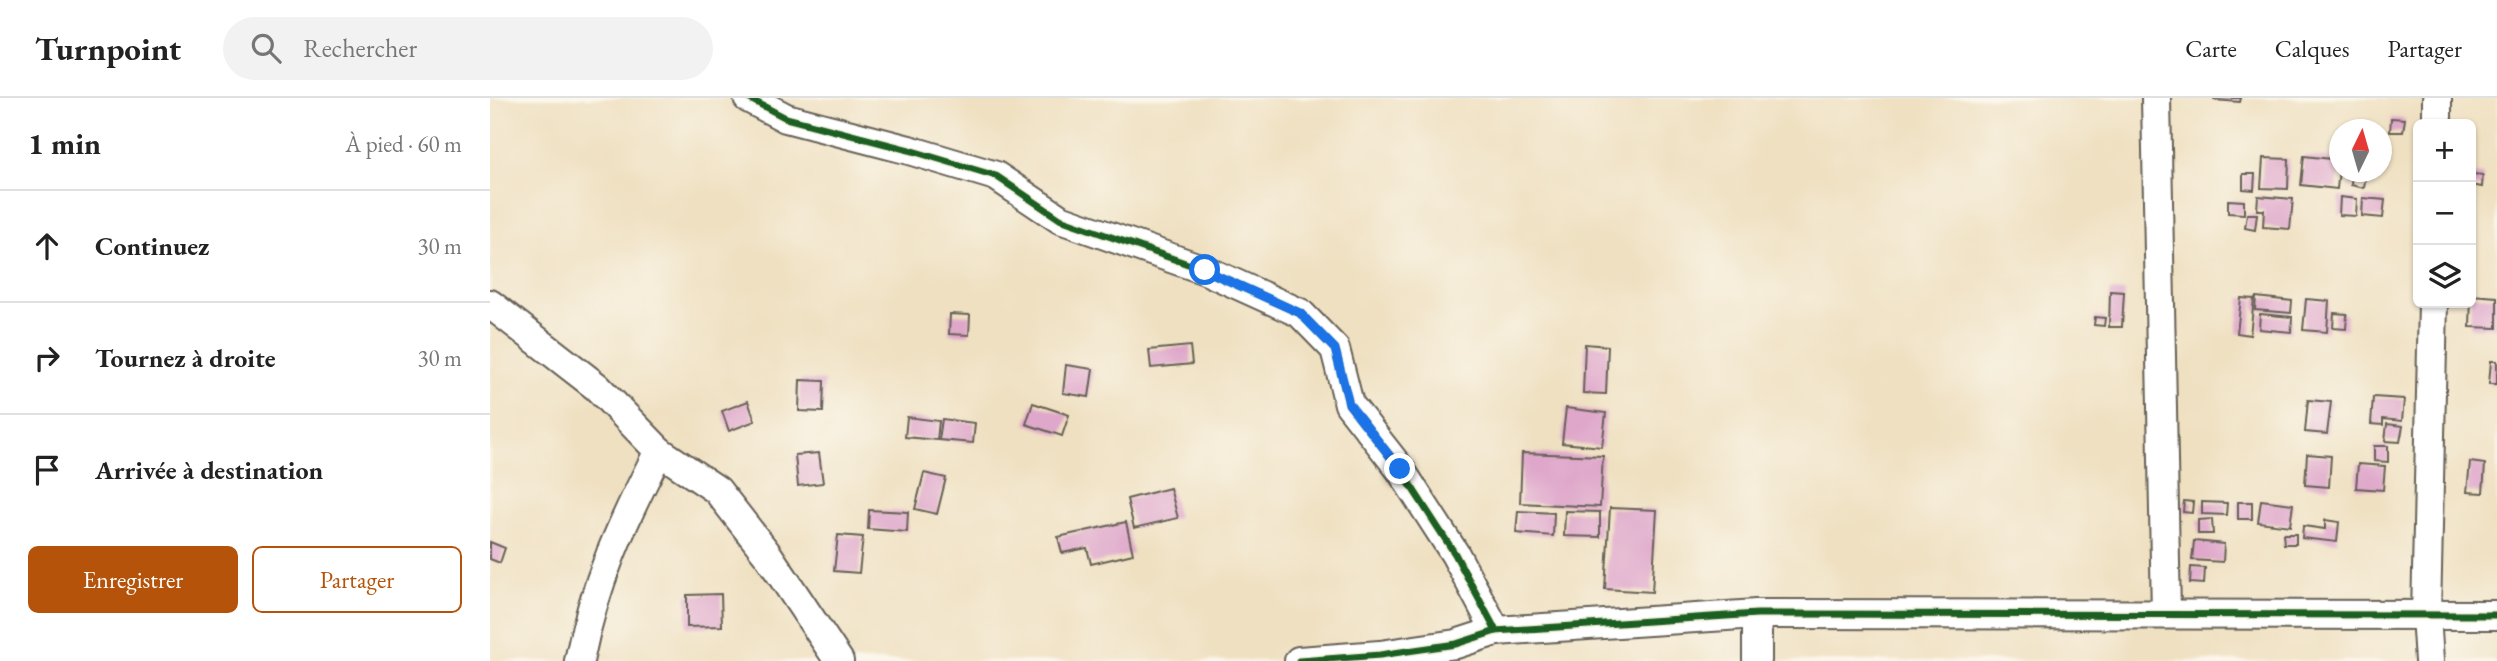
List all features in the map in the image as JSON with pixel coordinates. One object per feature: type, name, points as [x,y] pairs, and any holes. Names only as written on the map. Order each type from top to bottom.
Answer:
[{"type":"street","points":[[748,98],[786,118],[996,176],[1060,219],[1205,270],[1300,313],[1335,349],[1349,404],[1413,490],[1455,554],[1496,631]]},
{"type":"street","points":[[2156,98],[2166,614]]},
{"type":"street","points":[[2437,98],[2437,119]]},
{"type":"street","points":[[490,304],[597,387],[659,451],[717,490],[768,555],[839,661]]},
{"type":"street","points":[[2429,661],[2426,615],[2433,308]]},
{"type":"street","points":[[579,661],[597,588],[614,541],[659,451]]},
{"type":"street","points":[[1757,661],[1758,614]]},
{"type":"street","points":[[1299,661],[1380,655],[1456,645],[1496,631],[1758,614],[2497,615]]},
{"type":"building","points":[[2241,98],[2240,102],[2214,100]]},
{"type":"building","points":[[2391,119],[2405,119],[2403,132],[2392,132]]},
{"type":"building","points":[[2304,156],[2329,159],[2329,182],[2338,182],[2337,189],[2301,185]]},
{"type":"building","points":[[2263,158],[2289,159],[2288,189],[2261,188]]},
{"type":"building","points":[[2243,174],[2255,174],[2254,190],[2243,189]]},
{"type":"building","points":[[2476,174],[2483,175],[2482,187],[2476,186]]},
{"type":"building","points":[[2351,182],[2365,182],[2364,188],[2351,185]]},
{"type":"building","points":[[2258,196],[2293,199],[2290,229],[2263,227],[2264,210],[2257,210]]},
{"type":"building","points":[[2340,197],[2357,199],[2356,216],[2339,215]]},
{"type":"building","points":[[2363,198],[2385,200],[2383,218],[2362,216]]},
{"type":"building","points":[[2228,200],[2244,201],[2244,214],[2228,213]]},
{"type":"building","points":[[2247,214],[2257,214],[2255,230],[2245,228]]},
{"type":"building","points":[[2110,291],[2124,292],[2122,327],[2109,327]]},
{"type":"building","points":[[2476,295],[2497,297],[2497,328],[2470,327],[2471,308],[2476,308]]},
{"type":"building","points":[[2256,297],[2292,301],[2291,313],[2255,310]]},
{"type":"building","points":[[2241,298],[2254,299],[2250,335],[2237,333]]},
{"type":"building","points":[[2306,299],[2329,301],[2327,332],[2303,330]]},
{"type":"building","points":[[2334,313],[2347,314],[2346,329],[2333,328]]},
{"type":"building","points":[[950,314],[970,315],[969,335],[949,334]]},
{"type":"building","points":[[2260,314],[2292,317],[2291,332],[2259,329]]},
{"type":"building","points":[[2095,317],[2105,318],[2104,326],[2094,325]]},
{"type":"building","points":[[1585,344],[1608,346],[1606,394],[1583,393]]},
{"type":"building","points":[[1190,346],[1192,364],[1151,368],[1149,350]]},
{"type":"building","points":[[2491,361],[2497,361],[2497,384],[2489,384]]},
{"type":"building","points":[[1066,365],[1093,369],[1089,397],[1063,393]]},
{"type":"building","points":[[800,380],[824,381],[823,412],[799,411]]},
{"type":"building","points":[[2373,397],[2404,399],[2402,421],[2383,419],[2383,425],[2371,424]]},
{"type":"building","points":[[2308,400],[2331,402],[2327,434],[2305,432]]},
{"type":"building","points":[[748,401],[755,421],[729,431],[722,411]]},
{"type":"building","points":[[1033,403],[1069,415],[1062,436],[1026,424]]},
{"type":"building","points":[[1566,408],[1606,413],[1602,447],[1562,443]]},
{"type":"building","points":[[907,417],[939,421],[937,440],[905,437]]},
{"type":"building","points":[[942,419],[975,423],[973,443],[939,440]]},
{"type":"building","points":[[2387,424],[2403,426],[2400,442],[2385,441]]},
{"type":"building","points":[[2374,446],[2388,446],[2388,462],[2374,461]]},
{"type":"building","points":[[819,453],[823,483],[798,486],[795,455]]},
{"type":"building","points":[[1522,453],[1603,456],[1600,507],[1520,503]]},
{"type":"building","points":[[2307,454],[2331,456],[2329,487],[2305,485]]},
{"type":"building","points":[[2470,462],[2485,464],[2483,493],[2467,492]]},
{"type":"building","points":[[2358,464],[2385,466],[2383,490],[2356,488]]},
{"type":"building","points":[[924,473],[946,478],[937,514],[915,509]]},
{"type":"building","points":[[1170,488],[1178,518],[1134,528],[1127,499]]},
{"type":"building","points":[[2261,500],[2293,504],[2290,526],[2258,522]]},
{"type":"building","points":[[2184,501],[2193,502],[2192,513],[2183,512]]},
{"type":"building","points":[[2202,502],[2227,503],[2226,515],[2202,514]]},
{"type":"building","points":[[2238,502],[2252,502],[2252,519],[2238,519]]},
{"type":"building","points":[[1610,508],[1657,510],[1652,592],[1605,589]]},
{"type":"building","points":[[869,510],[908,512],[907,532],[868,529]]},
{"type":"building","points":[[1518,511],[1554,513],[1553,536],[1516,533]]},
{"type":"building","points":[[1565,511],[1600,512],[1600,537],[1564,536]]},
{"type":"building","points":[[2212,519],[2213,534],[2198,534],[2198,520]]},
{"type":"building","points":[[2325,520],[2339,522],[2337,542],[2302,538],[2303,526],[2325,529]]},
{"type":"building","points":[[1126,522],[1133,554],[1091,564],[1087,548],[1062,553],[1058,537]]},
{"type":"building","points":[[2283,534],[2296,534],[2296,544],[2284,544]]},
{"type":"building","points":[[838,535],[863,537],[859,573],[834,571]]},
{"type":"building","points":[[2194,541],[2224,544],[2223,562],[2192,560]]},
{"type":"building","points":[[490,542],[505,548],[500,563],[490,559]]},
{"type":"building","points":[[2191,567],[2205,568],[2204,584],[2190,583]]},
{"type":"building","points":[[721,594],[722,626],[687,627],[687,595]]},
{"type":"cycle path","points":[[748,98],[786,118],[996,176],[1060,219],[1205,270],[1300,313],[1335,349],[1349,404],[1400,469],[1455,554],[1496,631]]},
{"type":"cycle path","points":[[1299,661],[1380,655],[1456,644],[1496,631],[1757,614],[2497,615]]},
{"type":"route","points":[[1205,270],[1300,313],[1335,349],[1349,404],[1400,469]]}]
